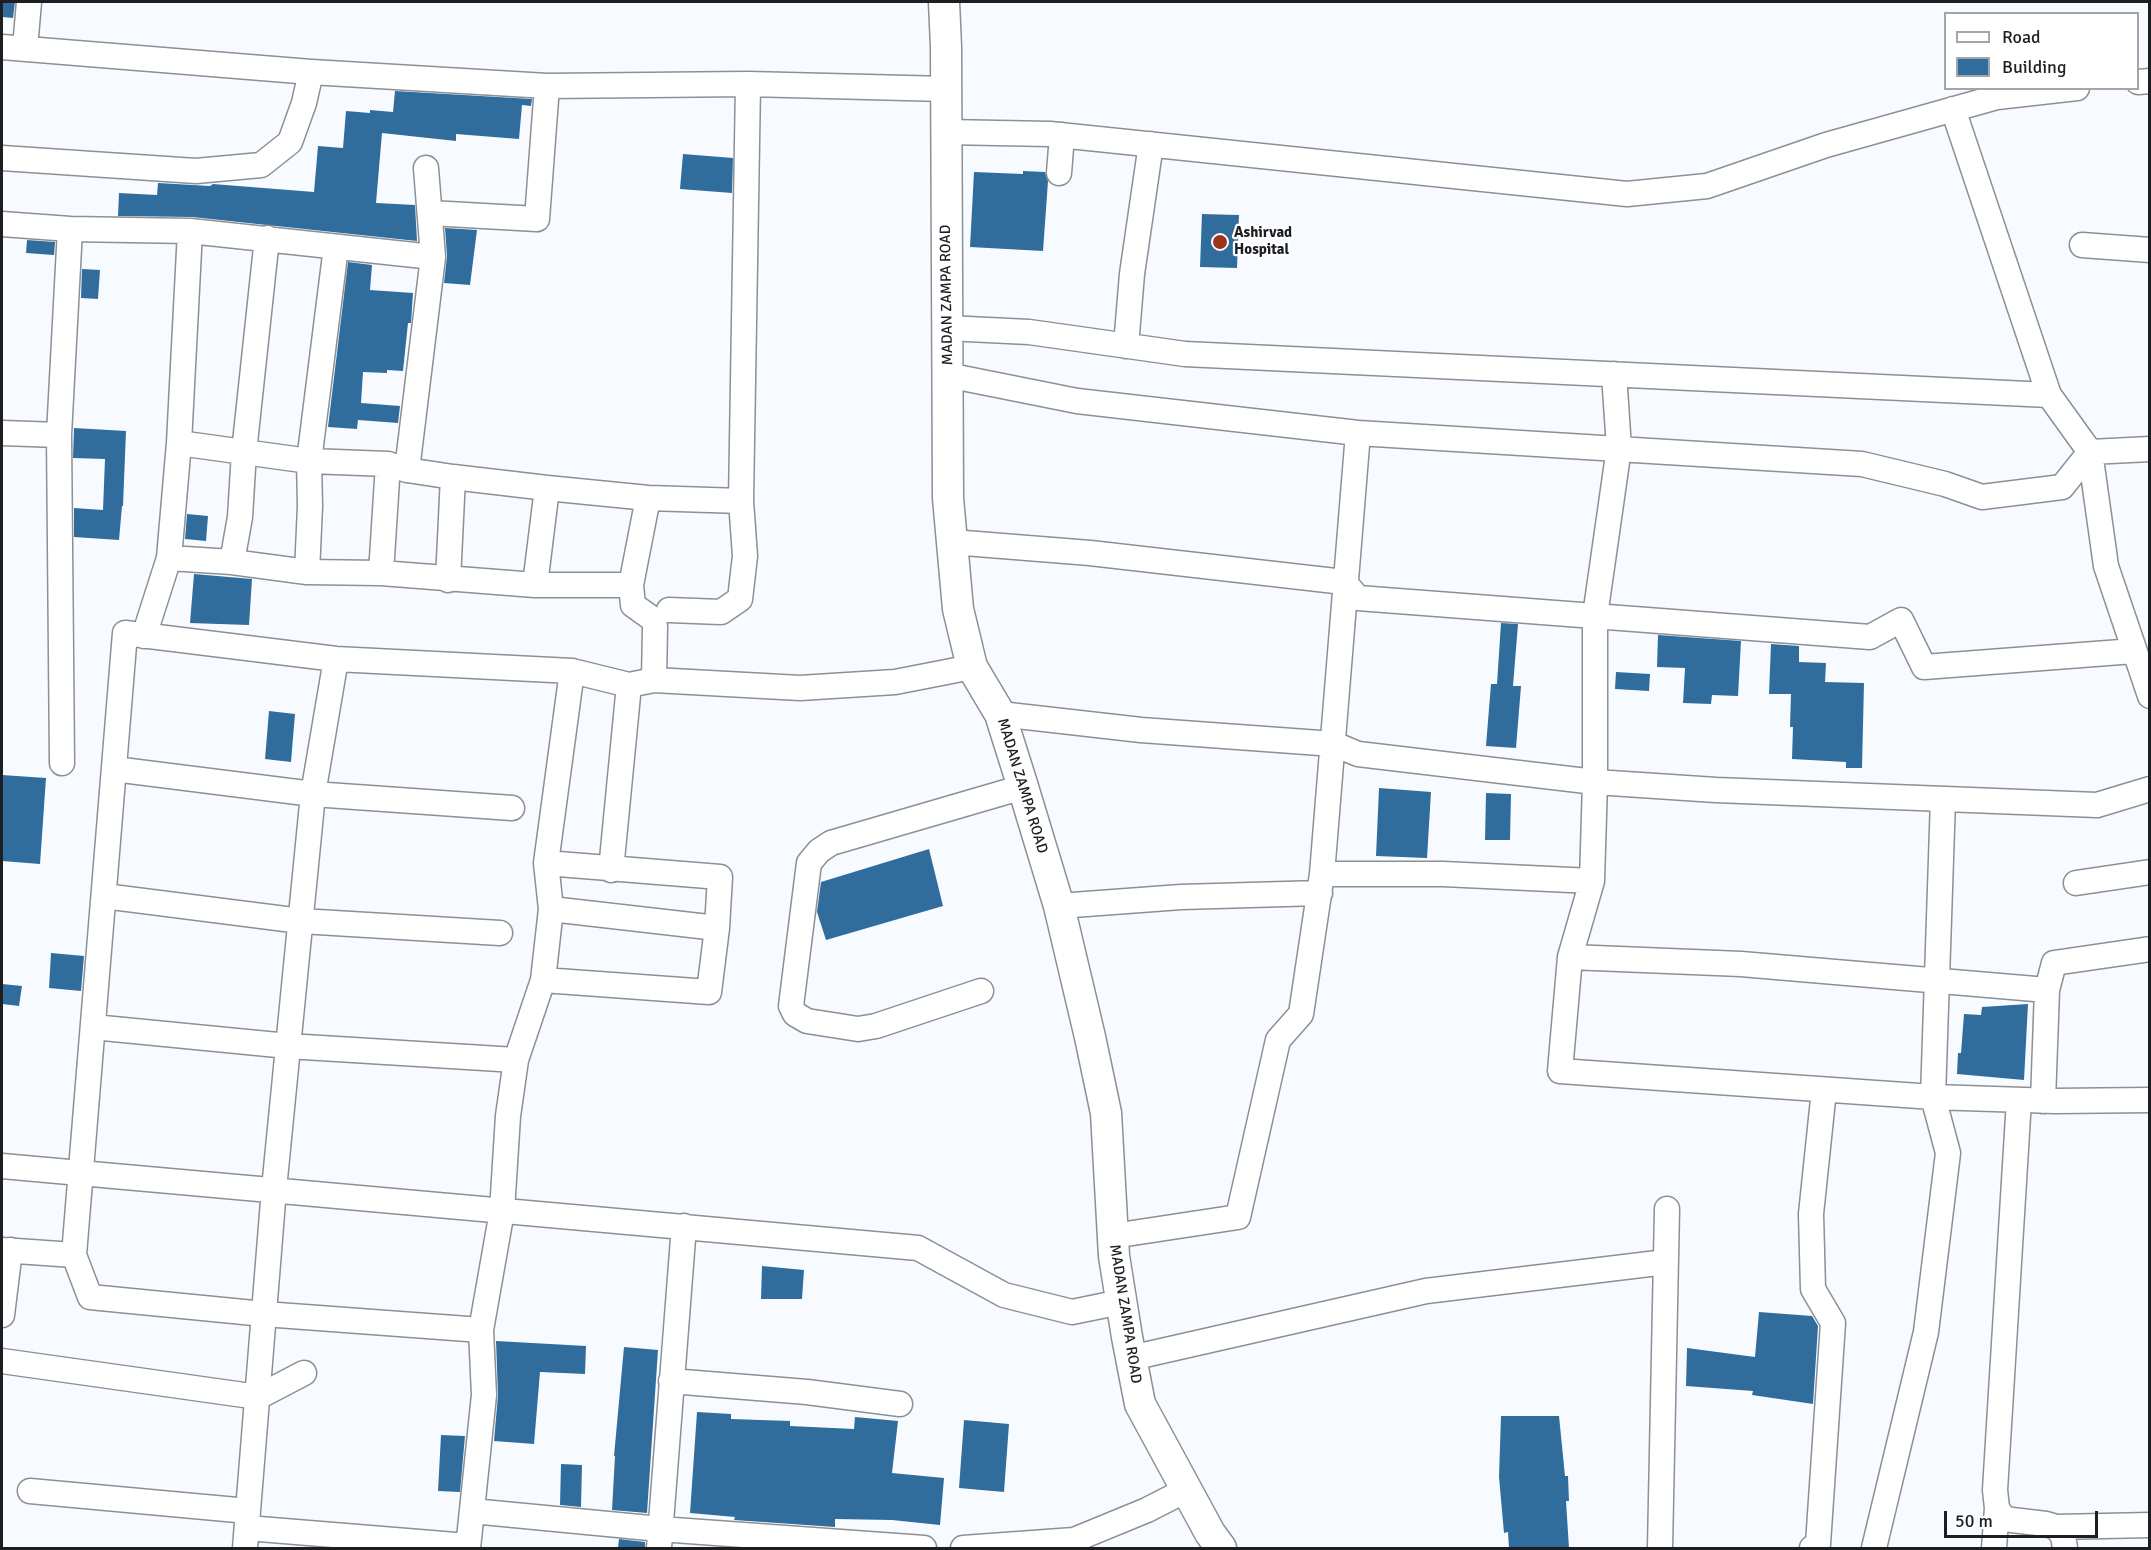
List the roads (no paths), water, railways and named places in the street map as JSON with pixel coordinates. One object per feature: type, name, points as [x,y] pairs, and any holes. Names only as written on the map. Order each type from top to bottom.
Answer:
[{"type":"main road","name":"MADAN ZAMPA ROAD","points":[[944,2],[948,498],[958,609],[972,667],[1000,714],[1059,906],[1106,1113],[1114,1256],[1140,1404],[1210,1533],[1221,1548]]},
{"type":"street","points":[[29,2],[13,48],[311,72],[547,86],[748,84],[946,89]]},
{"type":"street","points":[[2,158],[196,171],[261,165],[290,142],[304,103],[311,72]]},
{"type":"street","points":[[669,610],[721,612],[740,599],[746,556],[741,501],[748,84]]},
{"type":"street","points":[[430,213],[537,219],[547,86]]},
{"type":"street","points":[[946,132],[1062,135],[1627,194],[1707,186],[1826,145],[1997,97],[2059,90]]},
{"type":"street","points":[[1953,109],[2049,395],[2090,452],[2106,566],[2150,696]]},
{"type":"street","points":[[1059,173],[1062,135]]},
{"type":"street","points":[[1126,346],[1131,274],[1151,144]]},
{"type":"street","points":[[381,573],[433,257],[426,168]]},
{"type":"street","points":[[2,224],[70,229],[190,231],[433,257]]},
{"type":"street","points":[[62,763],[59,435],[70,229]]},
{"type":"street","points":[[144,636],[169,558],[179,443],[190,231]]},
{"type":"street","points":[[232,562],[240,517],[244,452],[267,238]]},
{"type":"street","points":[[2082,245],[2150,250]]},
{"type":"street","points":[[307,572],[310,506],[309,461],[336,247]]},
{"type":"street","points":[[947,328],[1029,332],[1185,354],[2049,395]]},
{"type":"street","points":[[1614,374],[1619,448],[1595,616],[1595,782],[1592,881],[1570,957],[1560,1071],[1933,1097],[2043,1101],[2150,1100]]},
{"type":"street","points":[[947,375],[1077,401],[1358,433],[1862,464],[1945,484],[1982,497],[2062,487],[2090,452],[2150,449]]},
{"type":"street","points":[[2,433],[59,435]]},
{"type":"street","points":[[1113,1236],[1238,1217],[1278,1040],[1301,1014],[1321,884],[1358,433]]},
{"type":"street","points":[[179,443],[309,461],[398,467],[453,477],[547,488],[648,498],[741,501]]},
{"type":"street","points":[[448,580],[453,477]]},
{"type":"street","points":[[535,585],[547,488]]},
{"type":"street","points":[[648,498],[631,585],[633,605],[654,620],[656,627],[654,680]]},
{"type":"street","points":[[952,542],[1090,553],[1344,582],[1358,598],[1870,637],[1901,620],[1924,667],[2134,651]]},
{"type":"street","points":[[169,558],[232,562],[307,572],[381,573],[535,585],[631,585]]},
{"type":"street","points":[[481,1330],[264,1314],[90,1297],[74,1254],[125,633],[336,660],[572,671],[629,685],[654,680],[800,688],[895,682],[972,667]]},
{"type":"street","points":[[247,1529],[274,1189],[313,794],[336,660]]},
{"type":"street","points":[[30,1491],[247,1529],[468,1547],[484,1395],[481,1330],[502,1211],[508,1116],[516,1060],[543,980],[551,909],[546,863],[572,671]]},
{"type":"street","points":[[611,870],[629,685]]},
{"type":"street","points":[[1000,714],[1141,730],[1334,744],[1358,754],[1595,782],[1716,790],[2097,805],[2150,789]]},
{"type":"street","points":[[114,769],[313,794],[512,808]]},
{"type":"street","points":[[981,991],[876,1026],[858,1029],[807,1021],[795,1014],[791,1006],[809,863],[819,851],[831,843],[1023,787]]},
{"type":"street","points":[[1874,1548],[1926,1332],[1948,1153],[1933,1097],[1943,799]]},
{"type":"street","points":[[543,980],[709,992],[717,928],[720,877],[546,863]]},
{"type":"street","points":[[2076,883],[2150,872]]},
{"type":"street","points":[[1059,906],[1443,874],[1592,881]]},
{"type":"street","points":[[104,896],[301,921],[500,933]]},
{"type":"street","points":[[551,909],[717,928]]},
{"type":"street","points":[[2043,1101],[2047,990],[2054,963],[2150,949]]},
{"type":"street","points":[[1570,957],[1741,964],[2047,990]]},
{"type":"street","points":[[93,1027],[288,1046],[516,1060]]},
{"type":"street","points":[[1812,1548],[1818,1544],[1833,1323],[1813,1289],[1811,1214],[1824,1090]]},
{"type":"street","points":[[1994,1548],[1998,1508],[1995,1490],[2019,1100]]},
{"type":"street","points":[[2,1166],[918,1248],[1004,1295],[1072,1312],[1121,1302]]},
{"type":"street","points":[[1660,1548],[1668,1209]]},
{"type":"street","points":[[659,1538],[684,1226]]},
{"type":"street","points":[[2,1315],[6,1250],[74,1254]]},
{"type":"street","points":[[1131,1358],[1426,1292],[1666,1262]]},
{"type":"street","points":[[2,1361],[257,1397],[304,1373]]},
{"type":"street","points":[[671,1381],[807,1392],[900,1404]]},
{"type":"street","points":[[963,1548],[1074,1540],[1147,1510],[1186,1490]]},
{"type":"street","points":[[1998,1508],[2003,1518],[2046,1524],[2060,1538],[2150,1525]]},
{"type":"street","points":[[472,1511],[659,1538],[924,1548]]},
{"type":"place","name":"Ashirvad Hospital","points":[[1220,242]]}]
